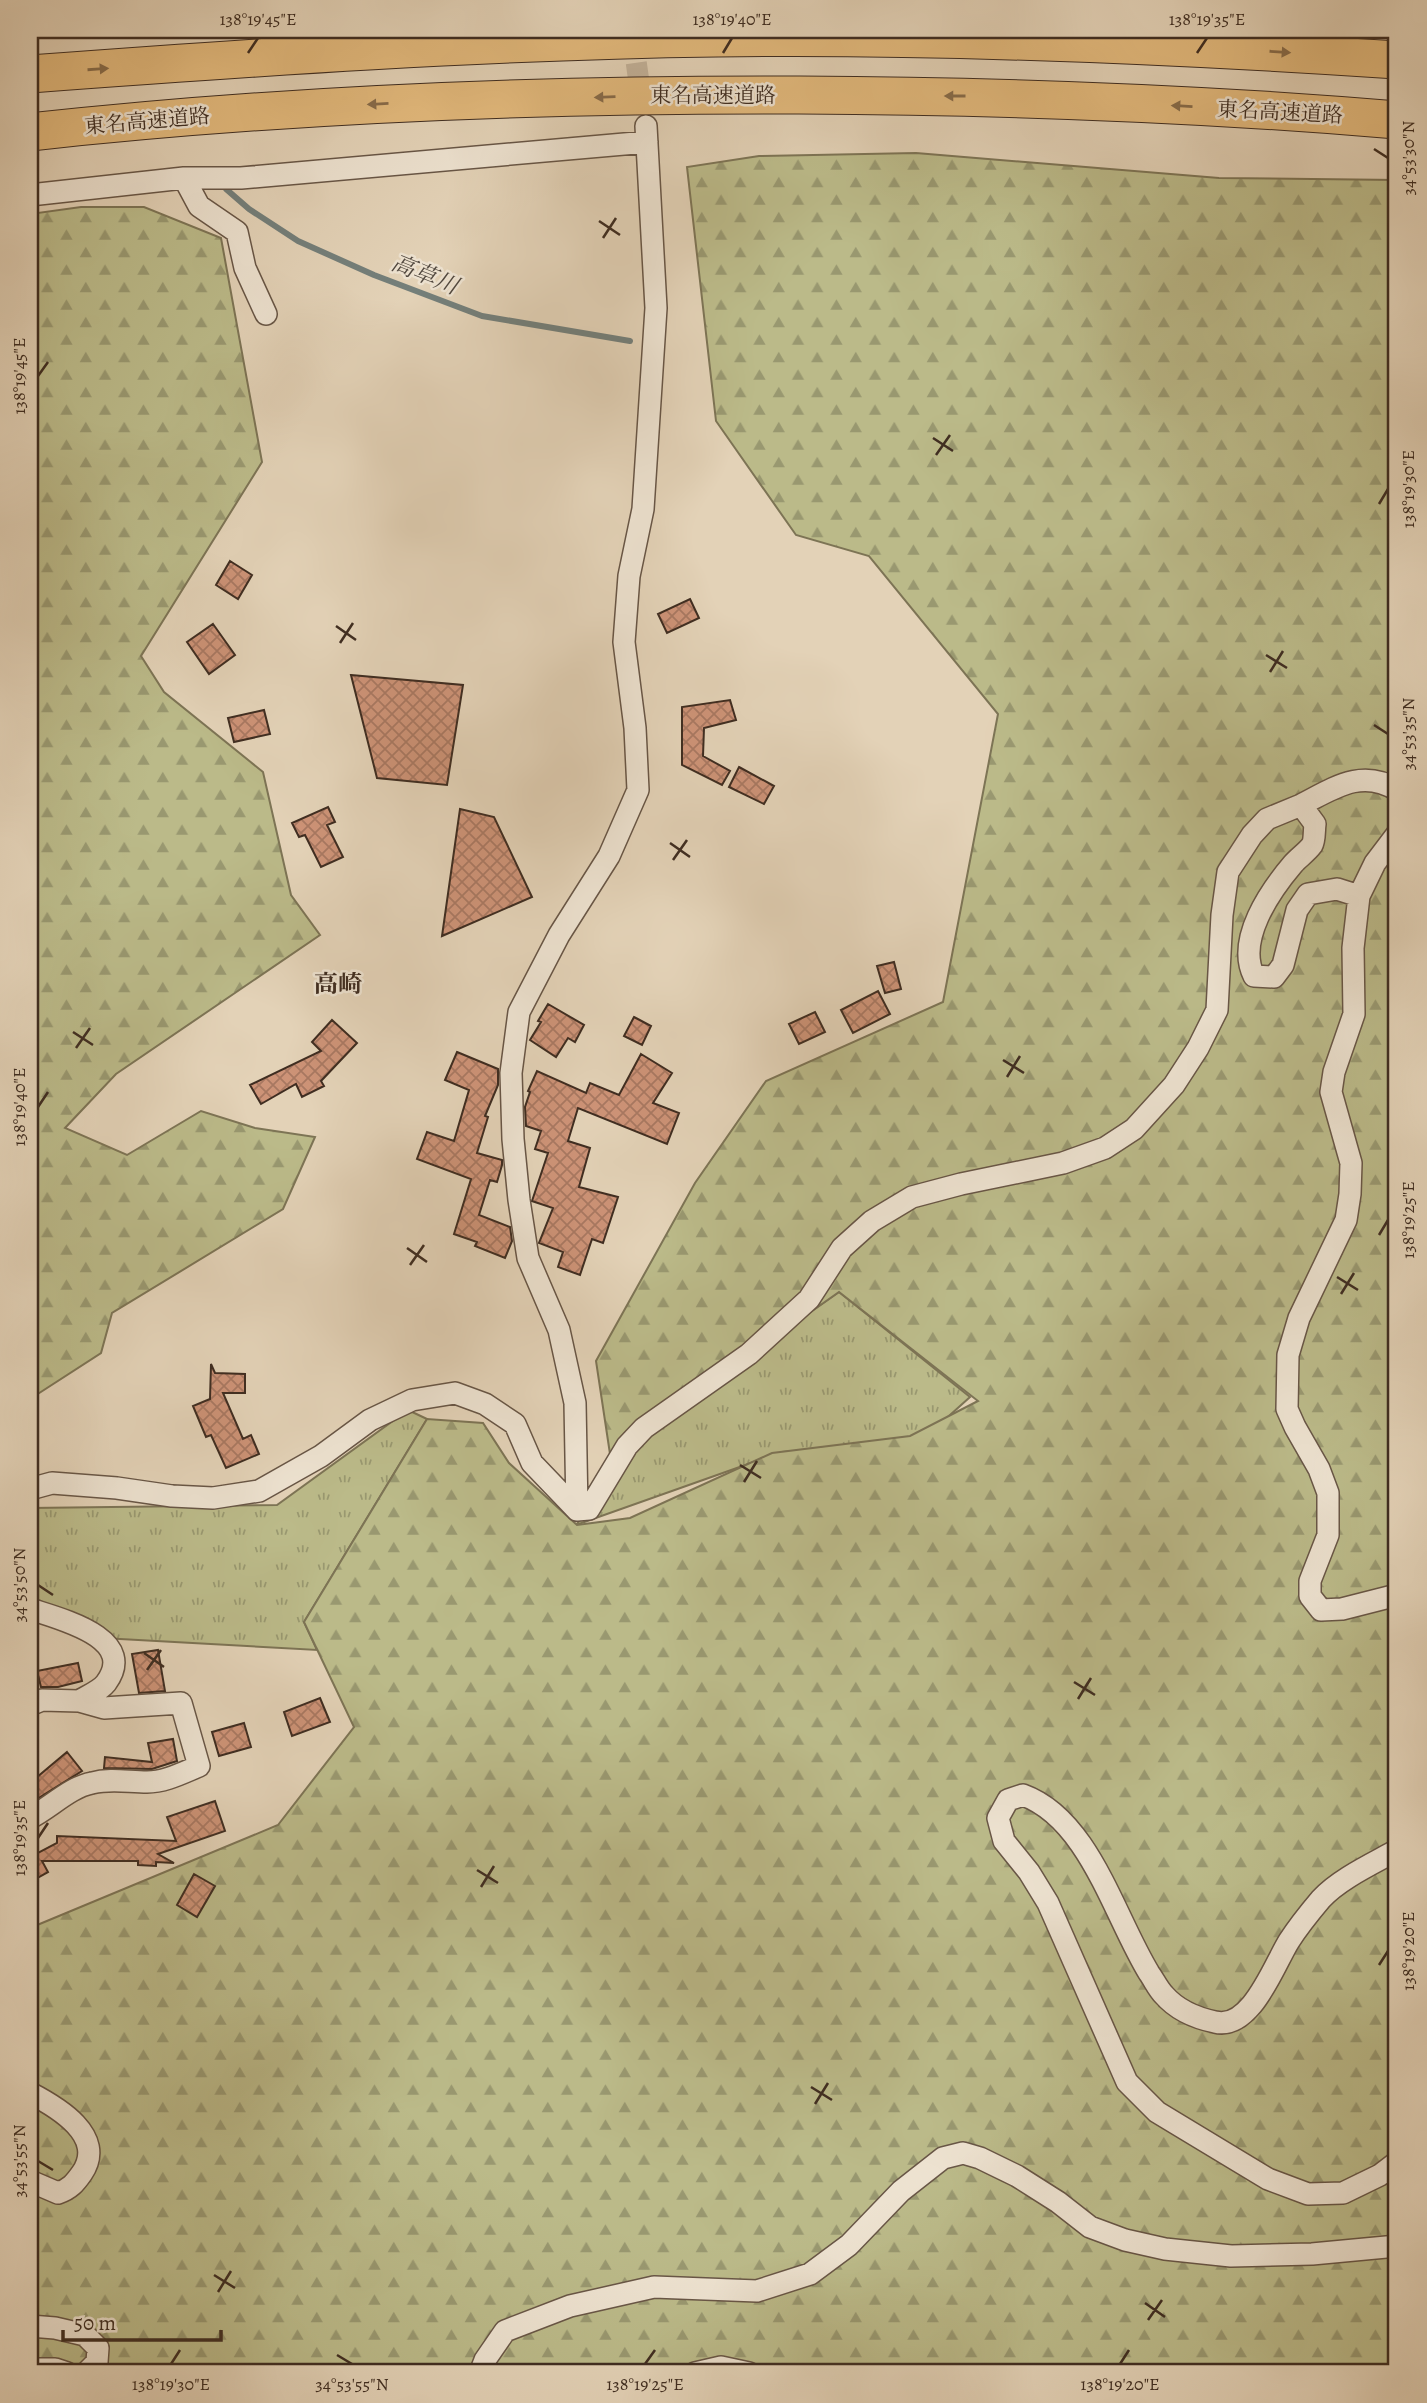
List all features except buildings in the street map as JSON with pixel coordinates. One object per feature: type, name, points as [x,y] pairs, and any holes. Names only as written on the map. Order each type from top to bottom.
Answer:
[{"type":"highway","points":[[30,74],[214,60],[716,38],[966,38],[1190,46],[1397,60]]},
{"type":"highway","name":"東名高速道路","points":[[30,132],[127,121],[379,103],[670,95],[971,96],[1318,113],[1397,120]]},
{"type":"street","points":[[30,195],[184,178],[241,177],[646,134],[656,308],[643,509],[629,576],[624,642],[635,728],[638,790],[608,856],[565,924],[519,1012],[511,1073],[513,1139],[528,1258],[559,1330],[575,1403],[577,1510]]},
{"type":"street","points":[[184,178],[200,206],[237,232],[245,268],[266,314]]},
{"type":"street","points":[[577,1510],[589,1509],[627,1446],[644,1428],[759,1345],[809,1299],[842,1248],[872,1221],[912,1197],[1063,1163],[1105,1148],[1134,1129],[1174,1085],[1198,1048],[1217,1010],[1222,915],[1228,872],[1252,835],[1267,820],[1347,781],[1384,782],[1397,790]]},
{"type":"street","points":[[1301,805],[1315,824],[1313,844],[1271,891],[1261,908],[1251,942],[1248,965],[1254,976],[1274,977],[1283,965],[1297,910],[1308,894],[1338,889],[1359,896]]},
{"type":"street","points":[[1397,834],[1375,863],[1359,896],[1353,948],[1354,1014],[1334,1072],[1331,1092],[1351,1163],[1346,1220],[1299,1318],[1287,1354],[1287,1409],[1319,1469],[1328,1493],[1328,1535],[1310,1581],[1310,1596],[1321,1610],[1342,1609],[1397,1595]]},
{"type":"street","points":[[30,1489],[52,1482],[213,1498],[259,1491],[321,1456],[370,1420],[412,1400],[455,1393],[485,1404],[515,1424],[532,1463],[577,1510]]},
{"type":"street","points":[[30,1609],[102,1638],[113,1652],[114,1667],[105,1685],[79,1702]]},
{"type":"street","points":[[30,1705],[42,1700],[79,1702],[104,1708],[181,1703],[199,1766],[171,1778],[149,1782],[105,1780],[88,1783],[30,1818]]},
{"type":"street","points":[[1397,1850],[1363,1868],[1323,1896],[1290,1939],[1250,2007],[1238,2018],[1221,2024],[1201,2019],[1179,2008],[1163,1994],[1141,1959],[1091,1859],[1059,1817],[1041,1801],[1023,1794],[1008,1800],[998,1818],[1004,1841],[1029,1872],[1048,1903],[1128,2082],[1157,2112],[1268,2179],[1308,2194],[1343,2193],[1380,2175],[1397,2162]]},
{"type":"street","points":[[30,2094],[61,2109],[79,2127],[89,2151],[87,2165],[70,2189],[58,2193],[30,2181]]},
{"type":"street","points":[[480,2373],[485,2360],[506,2332],[570,2306],[654,2287],[757,2291],[810,2274],[849,2245],[901,2191],[922,2174],[943,2158],[963,2154],[979,2158],[1017,2176],[1058,2202],[1090,2227],[1125,2240],[1165,2249],[1231,2256],[1312,2254],[1397,2246]]},
{"type":"street","points":[[30,2326],[85,2335],[98,2348],[97,2362],[86,2373]]},
{"type":"street","points":[[695,2373],[720,2367],[749,2373]]},
{"type":"street","points":[[30,2369],[67,2373]]},
{"type":"green space","points":[[916,153],[1219,178],[1397,180],[1397,2373],[30,2373],[30,1928],[278,1825],[354,1727],[304,1622],[427,1419],[483,1423],[509,1463],[577,1525],[630,1518],[772,1453],[910,1436],[978,1401],[839,1292],[610,1454],[596,1361],[695,1183],[766,1081],[943,1002],[998,714],[869,556],[796,535],[716,421],[687,167],[759,156]]},
{"type":"green space","points":[[81,207],[144,207],[221,238],[262,462],[141,656],[164,692],[263,772],[291,895],[320,935],[116,1074],[65,1128],[127,1155],[201,1111],[255,1128],[315,1137],[283,1209],[112,1313],[101,1353],[30,1399],[30,214]]},
{"type":"green space","points":[[839,1292],[970,1397],[920,1442],[782,1452],[576,1525],[667,1411]]},
{"type":"green space","points":[[408,1410],[427,1419],[304,1622],[317,1650],[102,1638],[30,1610],[30,1508],[277,1505]]},
{"type":"waterway","name":"高草川","points":[[226,189],[249,209],[298,241],[374,275],[482,316],[630,341]]},
{"type":"tunnel","points":[[632,32],[642,104]]},
{"type":"district","name":"高崎","points":[[338,984]]}]
